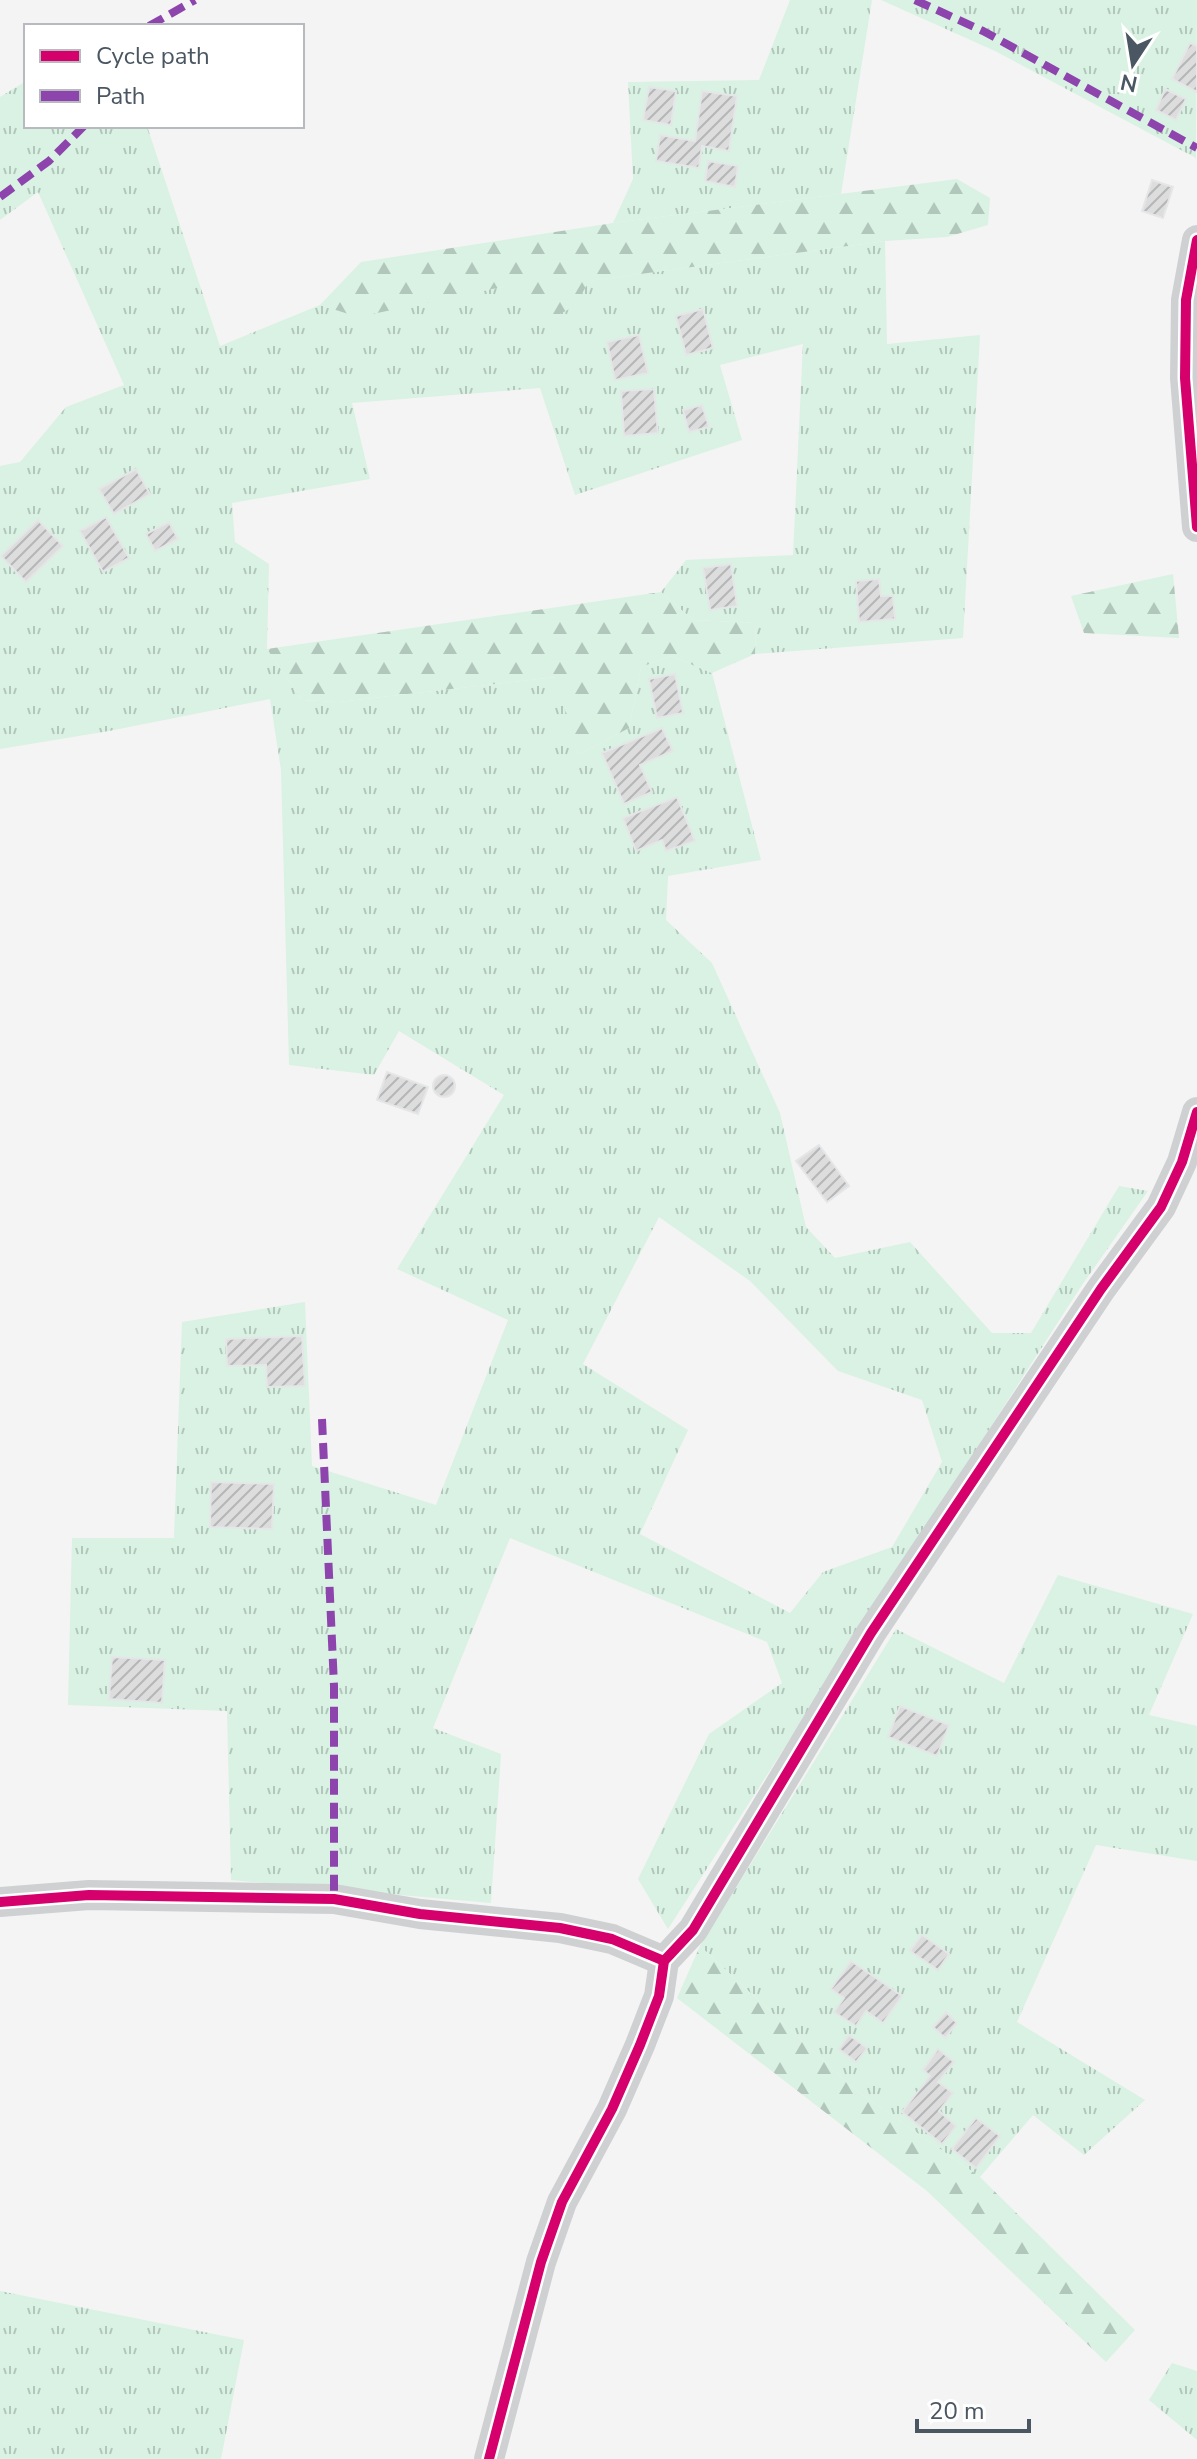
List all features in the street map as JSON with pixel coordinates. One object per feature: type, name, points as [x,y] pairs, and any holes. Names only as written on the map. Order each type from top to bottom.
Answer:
[{"type":"street","points":[[1197,240],[1186,300],[1185,378],[1197,527]]},
{"type":"street","points":[[489,2459],[562,2202],[612,2109],[640,2045],[659,1996],[664,1961],[693,1930],[871,1633],[1101,1289],[1161,1207],[1182,1162],[1197,1112]]},
{"type":"street","points":[[0,1902],[89,1895],[334,1899],[420,1914],[560,1928],[612,1939],[664,1961]]},
{"type":"green space","points":[[790,0],[872,0],[841,194],[613,223],[633,179],[628,82],[759,80]]},
{"type":"green space","points":[[881,0],[1197,0],[1196,158],[995,51]]},
{"type":"green space","points":[[24,82],[24,128],[148,128],[220,346],[320,305],[358,316],[502,287],[575,306],[588,281],[885,241],[887,344],[980,335],[963,638],[755,654],[756,623],[693,620],[661,592],[686,560],[793,555],[803,344],[720,365],[742,440],[575,495],[540,388],[352,403],[370,479],[232,503],[235,542],[269,564],[267,649],[302,700],[338,702],[556,677],[578,755],[629,728],[641,667],[671,656],[712,673],[761,860],[668,876],[666,920],[712,963],[780,1113],[806,1227],[835,1258],[910,1242],[992,1333],[1031,1333],[1119,1186],[1148,1191],[1080,1288],[668,1929],[638,1879],[709,1734],[782,1683],[767,1642],[510,1538],[433,1728],[501,1754],[491,1903],[231,1880],[227,1711],[68,1705],[72,1538],[174,1538],[182,1322],[305,1302],[312,1466],[436,1505],[508,1320],[397,1269],[504,1095],[399,1031],[374,1075],[289,1065],[281,770],[270,699],[0,749],[0,466],[20,462],[66,407],[124,385],[38,192],[0,220],[0,97]],"holes":[[[659,1217],[750,1281],[838,1371],[922,1400],[942,1462],[892,1547],[823,1572],[790,1613],[640,1534],[688,1430],[583,1364]]]},
{"type":"green space","points":[[957,179],[990,198],[988,225],[947,237],[885,241],[589,281],[575,306],[545,322],[502,287],[358,317],[320,305],[361,262],[613,223]]},
{"type":"green space","points":[[1173,574],[1179,638],[1084,633],[1071,596]]},
{"type":"green space","points":[[661,592],[693,620],[756,623],[755,654],[712,673],[671,656],[641,667],[629,728],[578,755],[555,677],[338,702],[302,700],[267,649]]},
{"type":"green space","points":[[1058,1575],[1193,1614],[1149,1715],[1197,1726],[1197,1861],[1096,1845],[1017,2022],[1145,2100],[1084,2155],[1033,2115],[980,2177],[853,2088],[700,1946],[896,1629],[1004,1683]]},
{"type":"green space","points":[[700,1946],[853,2088],[980,2177],[1135,2330],[1106,2362],[927,2191],[677,1998]]},
{"type":"green space","points":[[0,2291],[244,2340],[221,2459],[0,2459]]},
{"type":"green space","points":[[1172,2363],[1197,2371],[1197,2440],[1149,2400]]},
{"type":"building","points":[[1190,43],[1197,46],[1197,92],[1172,79]]},
{"type":"building","points":[[649,87],[676,91],[671,125],[643,120]]},
{"type":"building","points":[[1165,89],[1186,99],[1176,120],[1156,110]]},
{"type":"building","points":[[702,91],[737,96],[729,151],[702,146],[699,168],[656,161],[660,135],[695,141]]},
{"type":"building","points":[[708,161],[738,166],[735,187],[705,181]]},
{"type":"building","points":[[1152,180],[1173,187],[1163,218],[1142,211]]},
{"type":"building","points":[[703,309],[713,348],[686,355],[676,316]]},
{"type":"building","points":[[639,335],[648,373],[615,380],[607,342]]},
{"type":"building","points":[[654,389],[658,433],[624,436],[621,391]]},
{"type":"building","points":[[702,405],[709,427],[689,432],[683,410]]},
{"type":"building","points":[[136,469],[150,494],[114,514],[99,489]]},
{"type":"building","points":[[106,517],[129,558],[103,572],[80,531]]},
{"type":"building","points":[[38,520],[63,546],[26,582],[1,556]]},
{"type":"building","points":[[169,522],[178,539],[155,551],[146,534]]},
{"type":"building","points":[[731,564],[737,606],[710,610],[703,568]]},
{"type":"building","points":[[879,579],[881,596],[893,596],[895,619],[859,622],[856,581]]},
{"type":"building","points":[[675,674],[683,713],[657,718],[649,679]]},
{"type":"building","points":[[662,728],[673,751],[640,765],[652,792],[624,804],[602,753]]},
{"type":"building","points":[[677,797],[695,841],[666,851],[662,840],[636,851],[623,818]]},
{"type":"building","points":[[387,1072],[428,1087],[418,1114],[377,1100]]},
{"type":"building","points":[[444,1075],[452,1078],[455,1086],[452,1094],[444,1097],[436,1094],[433,1086],[436,1078]]},
{"type":"building","points":[[819,1145],[849,1186],[827,1202],[796,1161]]},
{"type":"building","points":[[302,1336],[305,1386],[267,1387],[266,1365],[227,1366],[226,1339]]},
{"type":"building","points":[[211,1482],[274,1484],[272,1529],[210,1527]]},
{"type":"building","points":[[112,1657],[165,1660],[162,1703],[109,1699]]},
{"type":"building","points":[[900,1706],[949,1725],[937,1756],[888,1737]]},
{"type":"building","points":[[922,1935],[949,1954],[938,1970],[910,1951]]},
{"type":"building","points":[[851,1961],[902,1996],[883,2023],[866,2011],[856,2026],[834,2012],[844,1998],[831,1989]]},
{"type":"building","points":[[946,2012],[957,2023],[945,2038],[933,2027]]},
{"type":"building","points":[[849,2035],[867,2048],[856,2062],[839,2049]]},
{"type":"building","points":[[938,2049],[954,2062],[938,2082],[953,2093],[939,2111],[956,2126],[942,2144],[902,2112],[930,2076],[923,2070]]},
{"type":"building","points":[[976,2118],[1000,2136],[976,2168],[952,2149]]},
{"type":"marked path","points":[[153,24],[195,0]]},
{"type":"marked path","points":[[915,0],[983,31],[1197,148]]},
{"type":"marked path","points":[[0,197],[49,161],[82,128]]},
{"type":"marked path","points":[[322,1419],[334,1686],[334,1899]]},
{"type":"cycle path","points":[[1197,240],[1186,300],[1185,378],[1197,527]]},
{"type":"cycle path","points":[[489,2459],[541,2262],[562,2202],[612,2109],[640,2045],[659,1996],[664,1961],[693,1930],[871,1633],[1101,1289],[1161,1207],[1182,1162],[1197,1112]]},
{"type":"cycle path","points":[[0,1902],[89,1895],[334,1899],[420,1914],[560,1928],[612,1939],[664,1961]]}]
